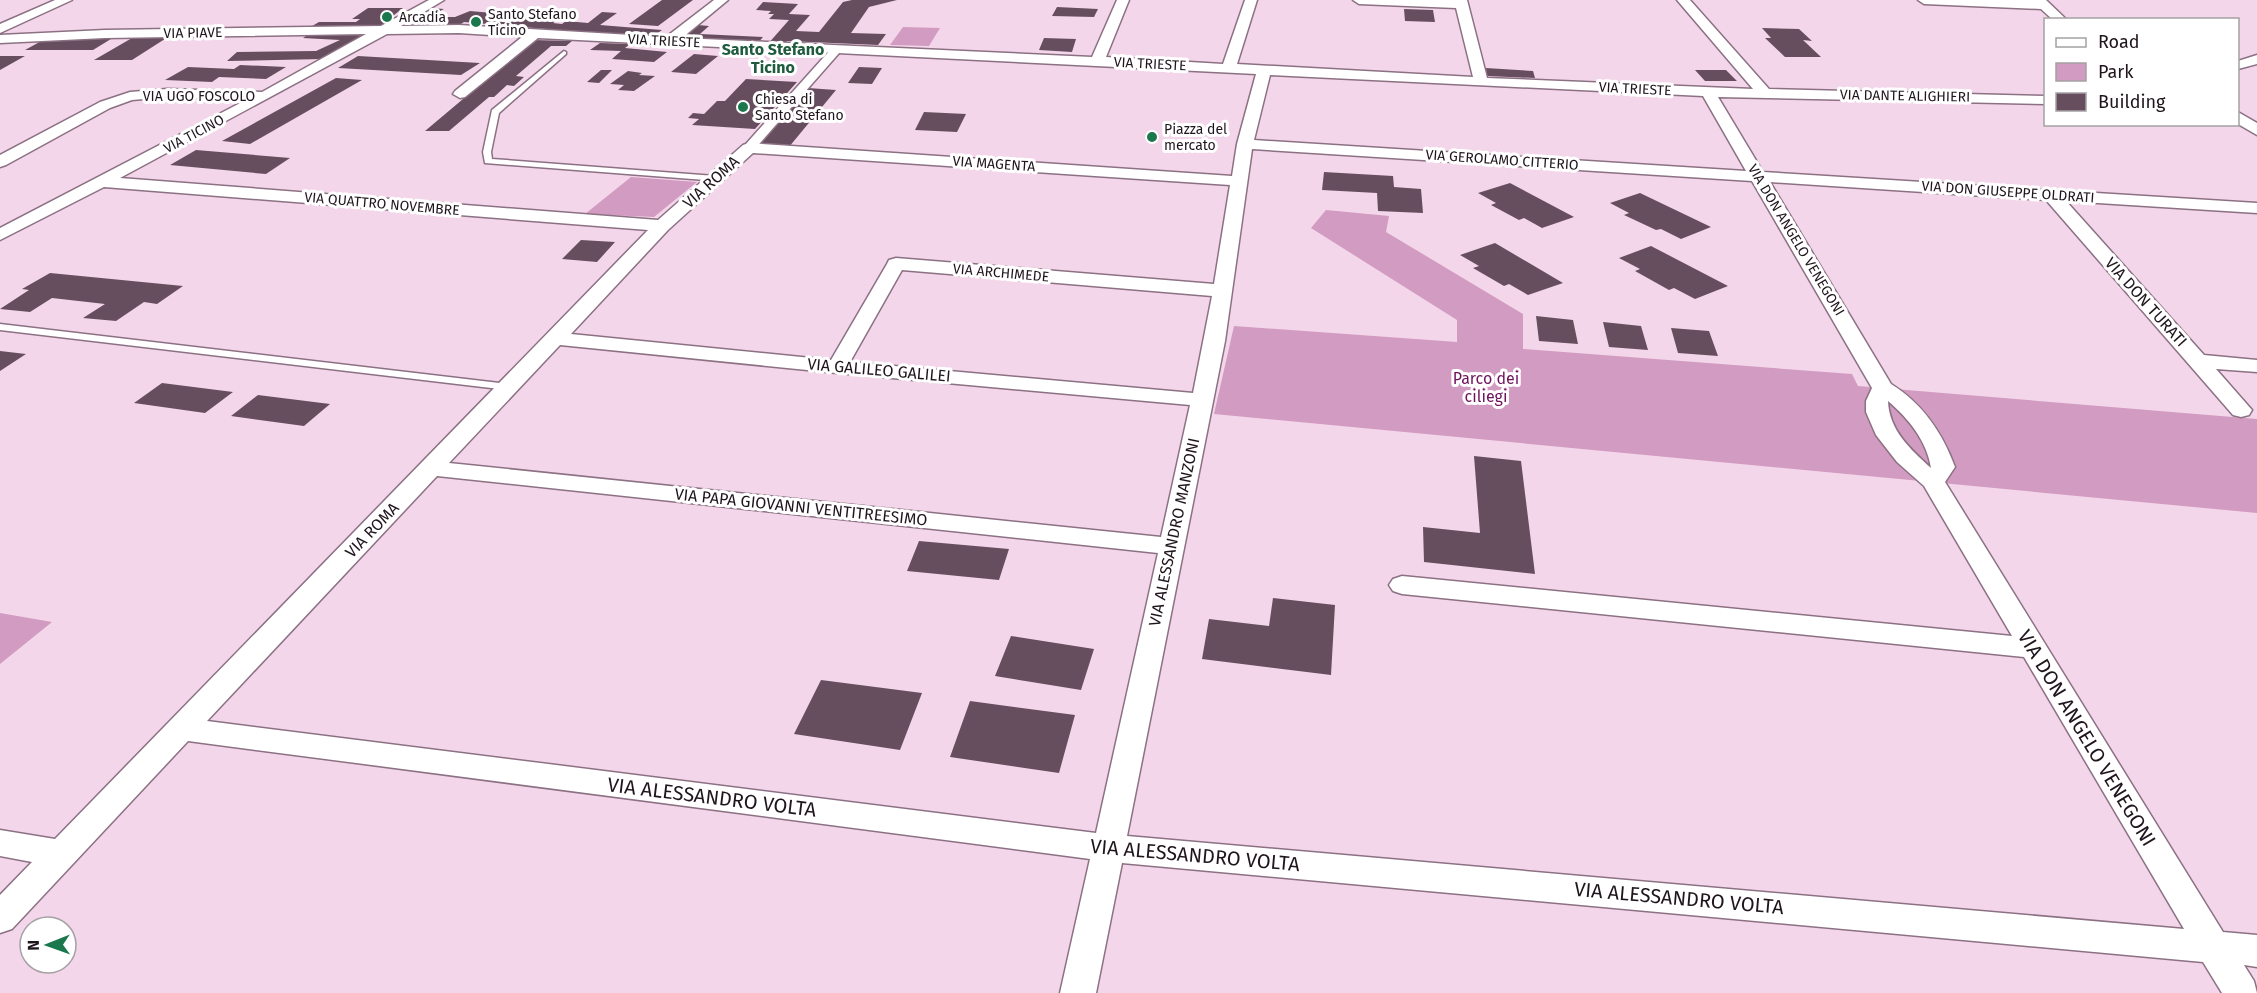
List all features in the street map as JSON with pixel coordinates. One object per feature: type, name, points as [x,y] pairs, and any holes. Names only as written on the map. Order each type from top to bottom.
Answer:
[{"type":"street","points":[[0,29],[66,0]]},
{"type":"street","name":"VIA TICINO","points":[[0,235],[265,96],[438,0]]},
{"type":"street","points":[[669,42],[722,0]]},
{"type":"street","points":[[1097,61],[1123,0]]},
{"type":"street","points":[[1229,68],[1251,0]]},
{"type":"street","points":[[1359,0],[1462,2],[1481,82]]},
{"type":"street","points":[[1683,0],[1765,93]]},
{"type":"street","points":[[1924,0],[2042,2],[2059,18]]},
{"type":"street","name":"VIA PIAVE","points":[[0,39],[105,34],[459,29],[534,34]]},
{"type":"street","points":[[460,94],[534,34]]},
{"type":"street","name":"VIA TRIESTE","points":[[534,34],[1481,82],[1765,93]]},
{"type":"street","points":[[749,148],[836,50]]},
{"type":"street","points":[[2239,65],[2257,59]]},
{"type":"street","name":"VIA ALESSANDRO MANZONI","points":[[1078,993],[1224,291],[1245,144],[1264,70]]},
{"type":"street","name":"VIA DON ANGELO VENEGONI","points":[[1708,92],[1883,388],[1902,399],[1917,416],[1938,451],[1944,467],[1933,482]]},
{"type":"street","name":"VIA UGO FOSCOLO","points":[[0,162],[37,144],[105,105],[130,96],[167,93],[265,96]]},
{"type":"street","name":"VIA DANTE ALIGHIERI","points":[[1765,93],[2044,100]]},
{"type":"street","points":[[2241,110],[2257,130]]},
{"type":"street","name":"VIA GEROLAMO CITTERIO","points":[[1245,144],[1759,177]]},
{"type":"street","name":"VIA ROMA","points":[[0,918],[662,226],[749,148]]},
{"type":"street","name":"VIA MAGENTA","points":[[749,148],[1239,180]]},
{"type":"street","name":"VIA DON GIUSEPPE OLDRATI","points":[[1759,177],[2257,208]]},
{"type":"street","name":"VIA QUATTRO NOVEMBRE","points":[[102,182],[662,226]]},
{"type":"street","name":"VIA DON TURATI","points":[[2051,195],[2241,410]]},
{"type":"street","name":"VIA ARCHIMEDE","points":[[837,367],[896,264],[1224,291]]},
{"type":"street","name":"VIA GALILEO GALILEI","points":[[555,338],[837,367],[1202,400]]},
{"type":"street","points":[[2199,362],[2257,366]]},
{"type":"street","name":"VIA DON ANGELO VENEGONI","points":[[1883,388],[1877,402],[1884,428],[1910,463],[1933,482],[2241,993]]},
{"type":"street","name":"VIA PAPA GIOVANNI VENTITREESIMO","points":[[431,468],[1172,546]]},
{"type":"street","points":[[1402,585],[2032,648]]},
{"type":"street","name":"VIA ALESSANDRO VOLTA","points":[[182,729],[1107,848],[2212,945],[2257,951]]},
{"type":"street","points":[[0,843],[61,854]]},
{"type":"lane","points":[[564,53],[495,112],[487,152],[488,161],[715,178]]},
{"type":"lane","points":[[0,327],[508,387]]},
{"type":"green space","points":[[903,27],[940,28],[929,46],[890,45]]},
{"type":"green space","points":[[631,177],[697,182],[654,217],[585,214]]},
{"type":"green space","name":"Parco dei ciliegi","points":[[1326,210],[1389,216],[1386,232],[1523,314],[1523,349],[1852,374],[1858,386],[2257,419],[2257,513],[1214,414],[1234,326],[1457,342],[1457,320],[1311,228]]},
{"type":"green space","points":[[0,613],[52,622],[0,664]]},
{"type":"building","points":[[662,0],[693,0],[658,26],[629,24]]},
{"type":"building","points":[[897,0],[869,7],[851,33],[886,34],[878,45],[787,41],[784,45],[767,45],[789,20],[769,19],[774,14],[768,14],[771,11],[756,10],[763,2],[798,4],[789,14],[810,15],[796,31],[819,32],[843,2]]},
{"type":"building","points":[[1057,7],[1098,9],[1094,17],[1052,16]]},
{"type":"building","points":[[368,8],[403,8],[389,19],[397,19],[377,28],[307,29],[319,22],[356,22],[360,19],[352,19]]},
{"type":"building","points":[[430,8],[444,9],[428,17],[455,17],[470,11],[541,17],[554,9],[574,10],[553,23],[562,24],[566,21],[588,23],[602,12],[617,13],[600,25],[662,30],[651,38],[464,22],[458,26],[404,24]]},
{"type":"building","points":[[1404,9],[1433,10],[1435,22],[1405,21]]},
{"type":"building","points":[[698,25],[709,26],[700,34],[763,37],[757,44],[682,38]]},
{"type":"building","points":[[1762,28],[1799,29],[1812,41],[1803,40],[1821,57],[1785,57],[1765,38],[1771,38]]},
{"type":"building","points":[[368,33],[322,59],[227,61],[237,52],[316,51],[340,40],[303,38],[309,34]]},
{"type":"building","points":[[168,37],[132,60],[94,60],[132,38]]},
{"type":"building","points":[[1044,38],[1076,39],[1072,52],[1039,50]]},
{"type":"building","points":[[45,39],[111,39],[93,50],[25,50]]},
{"type":"building","points":[[533,40],[572,41],[566,46],[551,46],[516,76],[524,77],[514,86],[507,85],[494,97],[489,97],[449,131],[425,131]]},
{"type":"building","points":[[600,43],[630,44],[625,48],[667,52],[654,62],[612,59],[621,51],[590,50]]},
{"type":"building","points":[[694,54],[718,56],[696,74],[671,72]]},
{"type":"building","points":[[0,56],[25,56],[0,70]]},
{"type":"building","points":[[358,56],[480,63],[461,75],[338,68]]},
{"type":"building","points":[[240,65],[286,67],[266,79],[219,77],[212,82],[165,80],[188,67],[234,69]]},
{"type":"building","points":[[859,67],[882,68],[872,84],[848,83]]},
{"type":"building","points":[[1486,68],[1533,71],[1535,78],[1487,76]]},
{"type":"building","points":[[601,70],[612,70],[599,83],[587,82]]},
{"type":"building","points":[[1695,70],[1726,70],[1737,81],[1705,81]]},
{"type":"building","points":[[628,71],[642,73],[639,75],[655,76],[634,91],[618,90],[624,85],[610,84]]},
{"type":"building","points":[[336,78],[362,80],[250,144],[222,141]]},
{"type":"building","name":"Chiesa di Santo Stefano","points":[[746,79],[797,82],[755,129],[692,125],[699,119],[688,118],[693,113],[704,114],[717,101],[725,101]]},
{"type":"building","points":[[808,88],[836,90],[789,147],[759,146]]},
{"type":"building","points":[[924,112],[966,114],[957,132],[915,130]]},
{"type":"building","points":[[196,150],[290,158],[266,174],[170,165]]},
{"type":"building","points":[[1324,172],[1393,176],[1394,187],[1421,189],[1423,213],[1378,211],[1377,193],[1322,190]]},
{"type":"building","points":[[1510,183],[1574,217],[1542,228],[1524,218],[1519,220],[1491,205],[1496,203],[1478,193]]},
{"type":"building","points":[[1640,193],[1711,227],[1681,239],[1624,215],[1629,213],[1610,203]]},
{"type":"building","points":[[581,240],[615,242],[597,262],[562,259]]},
{"type":"building","points":[[1495,243],[1563,283],[1528,295],[1509,284],[1504,286],[1473,268],[1479,266],[1460,255]]},
{"type":"building","points":[[1651,246],[1728,286],[1695,299],[1674,288],[1669,290],[1635,271],[1640,269],[1619,258]]},
{"type":"building","points":[[50,273],[183,286],[157,304],[144,302],[116,321],[83,318],[105,304],[52,298],[30,312],[0,309],[29,290],[22,289]]},
{"type":"building","points":[[1536,316],[1573,320],[1578,344],[1539,341]]},
{"type":"building","points":[[1603,322],[1641,326],[1648,350],[1609,347]]},
{"type":"building","points":[[1671,328],[1709,331],[1718,356],[1678,353]]},
{"type":"building","points":[[0,351],[26,354],[0,371]]},
{"type":"building","points":[[162,383],[233,392],[205,413],[134,403]]},
{"type":"building","points":[[258,395],[330,404],[304,426],[231,416]]},
{"type":"building","points":[[1474,456],[1521,461],[1535,574],[1424,562],[1423,527],[1480,533]]},
{"type":"building","points":[[919,541],[1009,549],[999,580],[907,571]]},
{"type":"building","points":[[1273,598],[1335,605],[1331,675],[1202,659],[1209,619],[1269,626]]},
{"type":"building","points":[[1011,636],[1094,649],[1081,690],[995,676]]},
{"type":"building","points":[[821,680],[922,693],[900,750],[794,734]]},
{"type":"building","points":[[970,701],[1075,715],[1059,773],[950,757]]},
{"type":"place","name":"Arcadia","points":[[387,17]]},
{"type":"place","name":"Santo Stefano Ticino","points":[[476,22]]},
{"type":"place","name":"Chiesa di Santo Stefano","points":[[743,107]]},
{"type":"place","name":"Piazza del mercato","points":[[1152,137]]},
{"type":"district","name":"Santo Stefano Ticino","points":[[773,58]]}]
